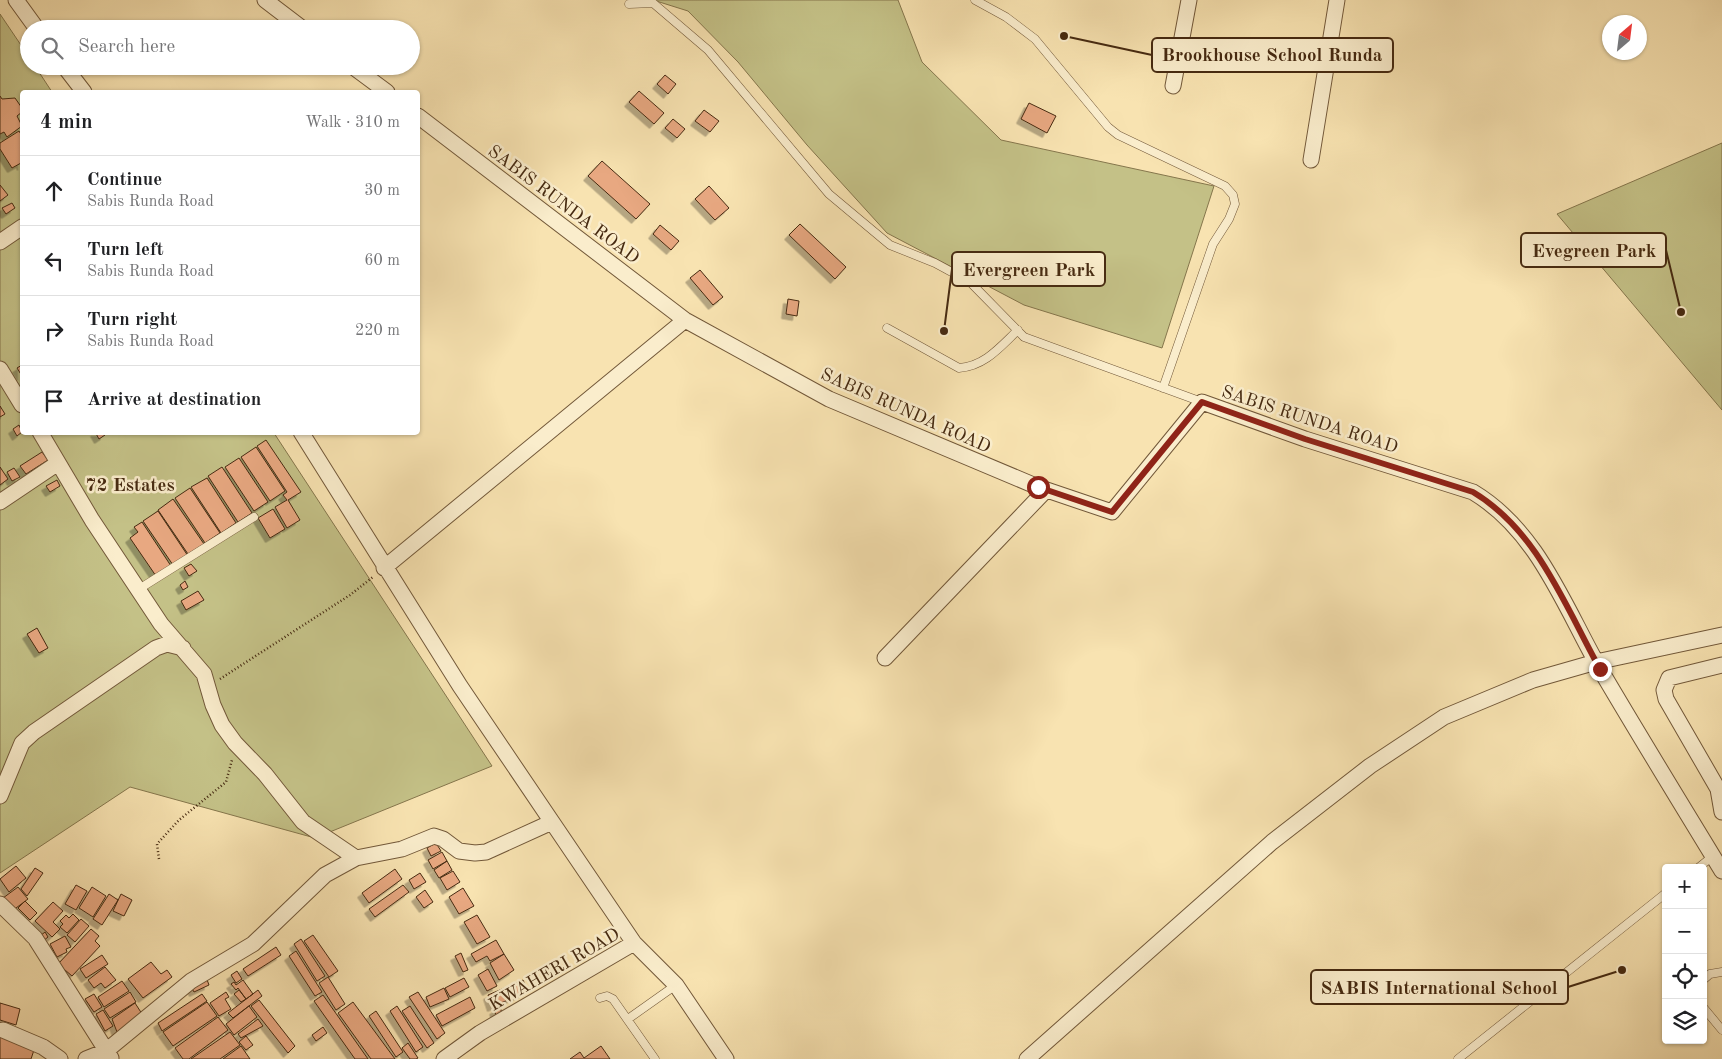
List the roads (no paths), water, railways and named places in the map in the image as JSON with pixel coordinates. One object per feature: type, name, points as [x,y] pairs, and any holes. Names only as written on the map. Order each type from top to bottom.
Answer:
[{"type":"street","points":[[16,0],[30,20]]},
{"type":"street","points":[[266,0],[292,20]]},
{"type":"street","points":[[1173,86],[1189,0]]},
{"type":"street","points":[[1311,160],[1337,0]]},
{"type":"street","points":[[71,75],[82,90]]},
{"type":"street","points":[[364,75],[384,90]]},
{"type":"street","name":"SABIS RUNDA ROAD","points":[[420,118],[685,320],[829,399],[1046,490],[1112,512],[1202,402],[1305,439],[1473,492],[1494,505],[1521,532],[1536,553],[1596,662],[1722,871]]},
{"type":"street","points":[[0,242],[20,228]]},
{"type":"street","points":[[384,568],[685,320]]},
{"type":"street","points":[[0,368],[20,402]]},
{"type":"street","points":[[42,435],[92,520],[161,624],[204,674],[213,705],[222,725],[235,743],[265,774],[303,822],[356,858]]},
{"type":"street","points":[[303,435],[384,568],[634,943]]},
{"type":"street","points":[[0,502],[58,462]]},
{"type":"street","points":[[885,658],[1046,490]]},
{"type":"street","points":[[147,653],[161,624]]},
{"type":"street","points":[[1027,1059],[1272,842],[1370,766],[1444,716],[1533,680],[1596,662],[1722,635]]},
{"type":"street","points":[[0,796],[22,743],[34,732],[97,690],[147,653],[167,644],[183,648]]},
{"type":"street","points":[[1721,803],[1718,789],[1666,699],[1664,690],[1669,678],[1722,665]]},
{"type":"street","points":[[86,1059],[109,1055],[190,981],[253,944],[325,875],[356,858],[402,849],[434,836],[466,853],[486,852],[552,822]]},
{"type":"street","points":[[0,904],[35,938],[109,1055]]},
{"type":"street","name":"KWAHERI ROAD","points":[[444,1059],[480,1034],[634,943],[676,985],[726,1059]]},
{"type":"street","points":[[3,1030],[43,1047],[60,1059]]},
{"type":"lane","points":[[975,0],[1006,18],[1035,39],[1108,127],[1118,135],[1225,186],[1233,195],[1235,204],[1229,219],[1213,244],[1163,388]]},
{"type":"lane","points":[[629,4],[652,3],[708,50],[829,194],[890,245],[935,263],[970,282],[1024,337],[1202,402]]},
{"type":"lane","points":[[887,328],[959,368],[972,367],[984,361],[1018,330]]},
{"type":"lane","points":[[139,589],[254,517]]},
{"type":"lane","points":[[1703,864],[1713,856]]},
{"type":"lane","points":[[1458,1059],[1662,896]]},
{"type":"lane","points":[[1707,977],[1710,974],[1722,972]]},
{"type":"lane","points":[[628,1019],[676,985]]},
{"type":"lane","points":[[600,998],[607,996],[613,999],[655,1059]]},
{"type":"lane","points":[[1707,1012],[1722,1030]]},
{"type":"place","name":"Brookhouse School Runda","points":[[1064,36]]},
{"type":"place","name":"Evegreen Park","points":[[1681,312]]},
{"type":"place","name":"Evergreen Park","points":[[944,331]]},
{"type":"place","name":"SABIS International School","points":[[1622,970]]},
{"type":"district","name":"72 Estates","points":[[130,484]]}]
